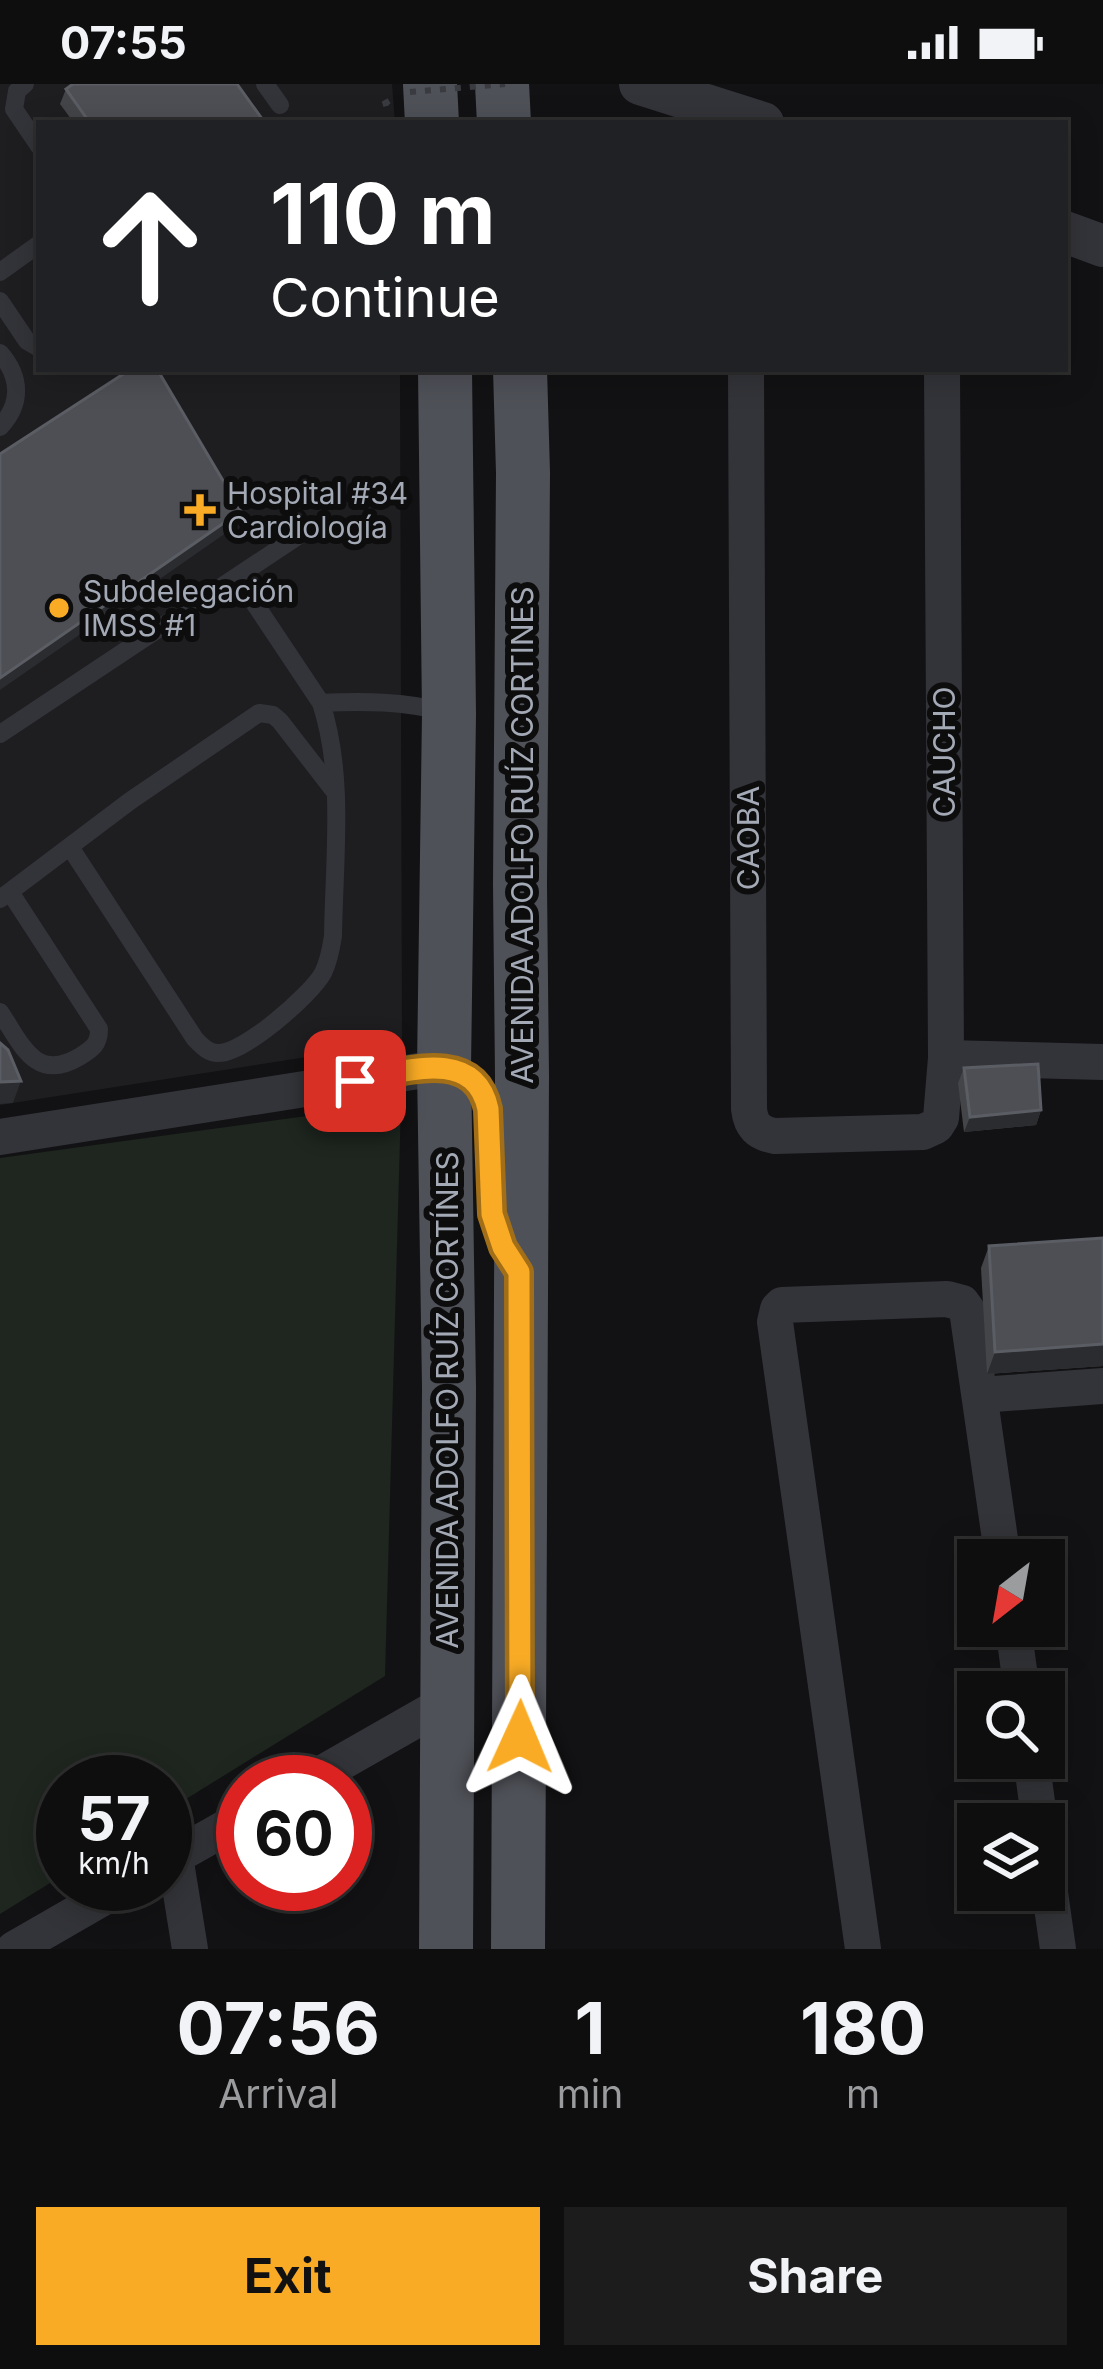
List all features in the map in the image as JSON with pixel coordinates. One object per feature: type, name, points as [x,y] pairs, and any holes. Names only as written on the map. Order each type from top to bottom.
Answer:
[{"type":"main road","points":[[504,84],[504,120]]},
{"type":"main road","points":[[445,372],[449,713],[444,1067],[470,1076],[485,1093],[492,1214],[503,1247],[519,1272]]},
{"type":"main road","name":"AVENIDA ADOLFO RUÍZ CORTINES","points":[[518,1949],[520,372]]},
{"type":"main road","name":"AVENIDA ADOLFO RUÍZ CORTÍNES","points":[[444,1067],[449,1387],[446,1949]]},
{"type":"street","points":[[640,84],[748,120]]},
{"type":"street","points":[[1068,233],[1103,246]]},
{"type":"street","name":"CAOBA","points":[[746,372],[750,1121],[763,1133],[775,1136],[931,1130]]},
{"type":"street","name":"CAUCHO","points":[[931,1130],[941,1118],[946,1058],[942,372]]},
{"type":"street","points":[[946,1058],[1103,1062]]},
{"type":"street","points":[[0,1137],[444,1067]]},
{"type":"street","points":[[851,1947],[775,1322],[778,1309],[787,1303],[956,1300],[967,1310],[1000,1539]]},
{"type":"street","points":[[980,1395],[1103,1385]]},
{"type":"street","points":[[355,1755],[449,1702]]},
{"type":"street","points":[[14,1949],[81,1911]]},
{"type":"street","points":[[182,1911],[190,1949]]},
{"type":"street","points":[[1053,1911],[1058,1949]]},
{"type":"lane","points":[[25,84],[17,91],[14,109],[36,142]]},
{"type":"lane","points":[[265,84],[280,105]]},
{"type":"lane","points":[[0,272],[36,246]]},
{"type":"lane","points":[[0,301],[27,341],[36,346]]},
{"type":"lane","points":[[0,353],[11,365],[17,389],[10,416],[0,427]]},
{"type":"lane","points":[[0,734],[310,527]]},
{"type":"lane","points":[[70,847],[203,1048],[223,1053],[279,1019],[309,993],[322,974],[333,936],[335,793],[328,724],[321,703],[237,577]]},
{"type":"lane","points":[[321,703],[392,703],[449,713]]},
{"type":"lane","points":[[0,1012],[32,1058],[49,1066],[69,1063],[94,1048],[99,1029],[5,895],[259,712],[280,721],[335,793]]},
{"type":"path","points":[[424,100],[504,84]]},
{"type":"shaded area","name":"Hospital #34 Cardiología","points":[[0,84],[392,84],[395,120],[36,120],[36,372],[400,372],[402,1042],[0,1105]]},
{"type":"shaded area","points":[[401,1103],[385,1676],[257,1755],[216,1755],[216,1780],[192,1795],[192,1755],[36,1755],[36,1892],[0,1914],[0,1158]]},
{"type":"building","points":[[73,84],[237,84],[263,120],[88,120],[66,89]]},
{"type":"building","name":"Subdelegación IMSS #1","points":[[126,372],[159,372],[241,511],[0,678],[0,454]]},
{"type":"building","points":[[0,1043],[8,1050],[21,1081],[0,1082]]},
{"type":"building","points":[[1038,1064],[1041,1110],[970,1117],[964,1068]]},
{"type":"building","points":[[1103,1238],[1103,1344],[995,1352],[989,1246]]},
{"type":"place","name":"Hospital #34 Cardiología","points":[[200,510]]},
{"type":"place","name":"Subdelegación IMSS #1","points":[[59,608]]},
{"type":"route","points":[[355,1081],[444,1067],[470,1076],[485,1093],[492,1214],[496,1233],[519,1272],[520,1737]]}]
